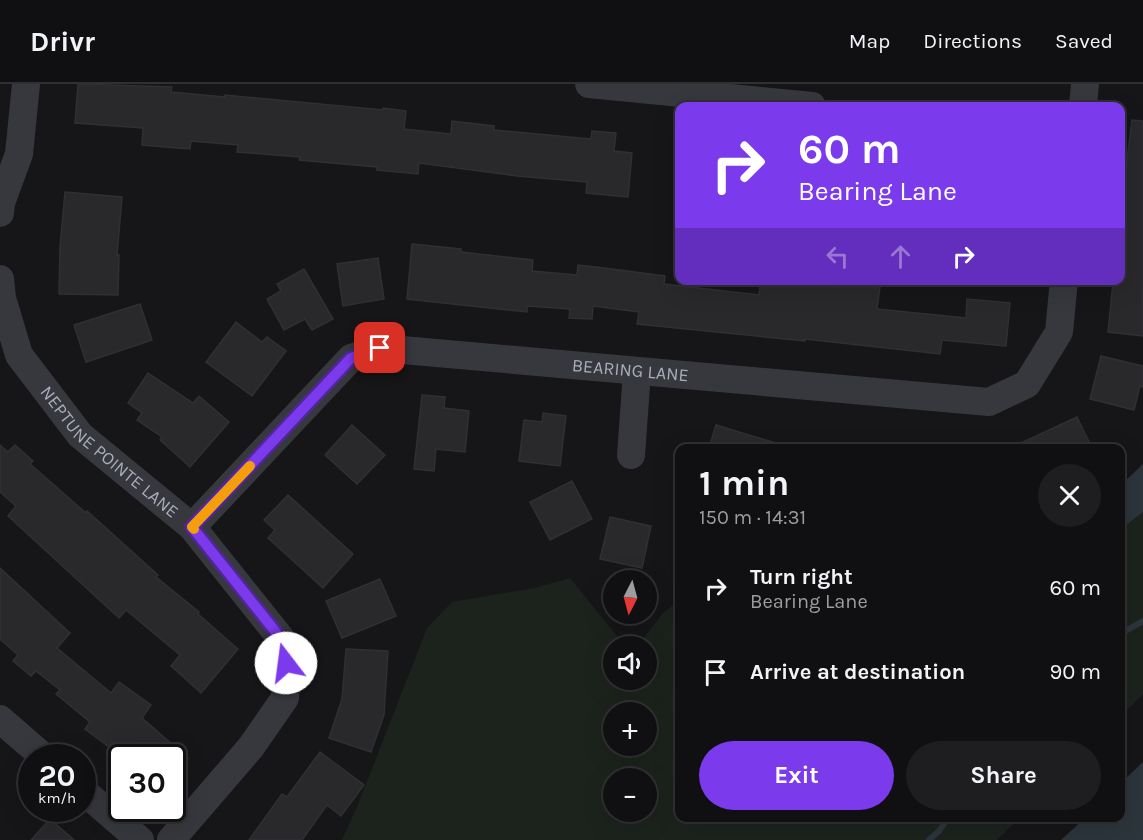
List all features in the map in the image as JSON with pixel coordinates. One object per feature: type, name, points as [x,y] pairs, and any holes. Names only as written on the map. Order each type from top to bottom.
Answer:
[{"type":"street","points":[[0,205],[19,154],[26,84]]},
{"type":"street","points":[[589,84],[771,102]]},
{"type":"street","points":[[1083,102],[1085,84]]},
{"type":"street","name":"NEPTUNE POINTE LANE","points":[[0,279],[2,298],[19,354],[80,435],[192,527],[287,646],[285,698],[251,747],[171,840]]},
{"type":"street","name":"BEARING LANE","points":[[192,527],[351,358],[380,348],[990,402],[1027,384],[1059,332],[1064,285]]},
{"type":"street","points":[[631,455],[637,372]]},
{"type":"street","points":[[0,718],[29,744]]},
{"type":"street","points":[[96,802],[140,840]]},
{"type":"shaded area","points":[[1143,464],[1143,512],[1125,526],[1125,481]]},
{"type":"shaded area","points":[[1143,512],[1143,694],[1125,712],[1125,525]]},
{"type":"shaded area","points":[[570,578],[603,619],[603,624],[607,624],[617,636],[603,636],[603,690],[657,690],[657,636],[645,636],[654,624],[657,624],[662,614],[675,603],[675,822],[1015,822],[997,840],[342,840],[427,628],[452,602],[534,588]]},
{"type":"shaded area","points":[[1143,762],[1143,840],[1061,840],[1081,822],[1125,822],[1125,779]]},
{"type":"building","points":[[78,84],[172,87],[171,92],[406,111],[404,129],[451,134],[452,121],[494,126],[494,130],[591,139],[592,131],[616,133],[614,151],[632,153],[628,197],[586,193],[587,182],[517,176],[419,163],[418,174],[377,170],[377,167],[299,160],[300,157],[237,152],[238,145],[191,141],[190,149],[142,145],[143,128],[75,123]]},
{"type":"building","points":[[1132,120],[1143,121],[1143,336],[1108,332],[1113,285],[1125,285],[1125,175]]},
{"type":"building","points":[[65,192],[122,197],[117,255],[119,255],[118,295],[59,294]]},
{"type":"building","points":[[412,244],[533,260],[532,271],[577,275],[578,265],[665,276],[664,284],[759,295],[760,285],[880,287],[877,309],[966,318],[967,299],[1010,303],[1006,346],[942,340],[940,354],[637,324],[639,312],[593,306],[592,319],[569,318],[570,309],[527,306],[527,312],[407,299]]},
{"type":"building","points":[[378,258],[384,299],[343,306],[337,264]]},
{"type":"building","points":[[304,269],[333,319],[312,330],[305,319],[284,330],[267,299],[281,291],[277,284]]},
{"type":"building","points":[[140,304],[152,340],[86,362],[74,325]]},
{"type":"building","points":[[236,322],[262,342],[267,337],[286,351],[252,396],[206,362]]},
{"type":"building","points":[[1101,356],[1143,366],[1143,387],[1140,386],[1134,410],[1090,399]]},
{"type":"building","points":[[148,373],[193,403],[199,396],[229,422],[190,467],[160,440],[162,437],[137,420],[142,413],[128,403]]},
{"type":"building","points":[[422,395],[445,397],[444,408],[469,411],[465,452],[436,449],[434,471],[414,469]]},
{"type":"building","points":[[543,413],[566,416],[560,466],[519,461],[524,420],[542,422]]},
{"type":"building","points":[[1077,417],[1090,444],[1019,444]]},
{"type":"building","points":[[352,425],[385,455],[357,484],[325,455]]},
{"type":"building","points":[[716,425],[779,444],[710,444]]},
{"type":"building","points":[[0,445],[8,452],[15,445],[33,461],[30,464],[86,513],[87,511],[158,575],[156,577],[199,612],[198,614],[238,649],[201,693],[171,666],[180,655],[126,610],[119,618],[8,516],[16,506],[0,492]]},
{"type":"building","points":[[572,481],[592,519],[550,540],[530,502]]},
{"type":"building","points":[[288,495],[353,554],[323,588],[268,538],[275,530],[264,520]]},
{"type":"building","points":[[610,517],[651,526],[642,568],[600,559]]},
{"type":"building","points":[[0,568],[70,633],[57,648],[111,693],[119,682],[151,705],[142,718],[172,744],[108,744],[108,746],[85,729],[90,722],[56,694],[60,690],[36,671],[31,676],[13,661],[18,655],[0,639]]},
{"type":"building","points":[[380,579],[396,616],[342,638],[326,601]]},
{"type":"building","points":[[346,649],[388,651],[384,715],[371,752],[329,738],[342,699]]},
{"type":"building","points":[[320,752],[364,785],[341,816],[327,805],[302,840],[249,840],[282,794],[287,797]]},
{"type":"building","points":[[47,822],[53,822],[74,840],[31,840]]},
{"type":"waterway","points":[[1125,631],[1143,621]]},
{"type":"waterway","points":[[929,840],[945,822]]},
{"type":"slow traffic","points":[[194,529],[192,527],[250,466]]},
{"type":"route","points":[[286,663],[287,646],[192,527],[351,358],[380,348]]}]
